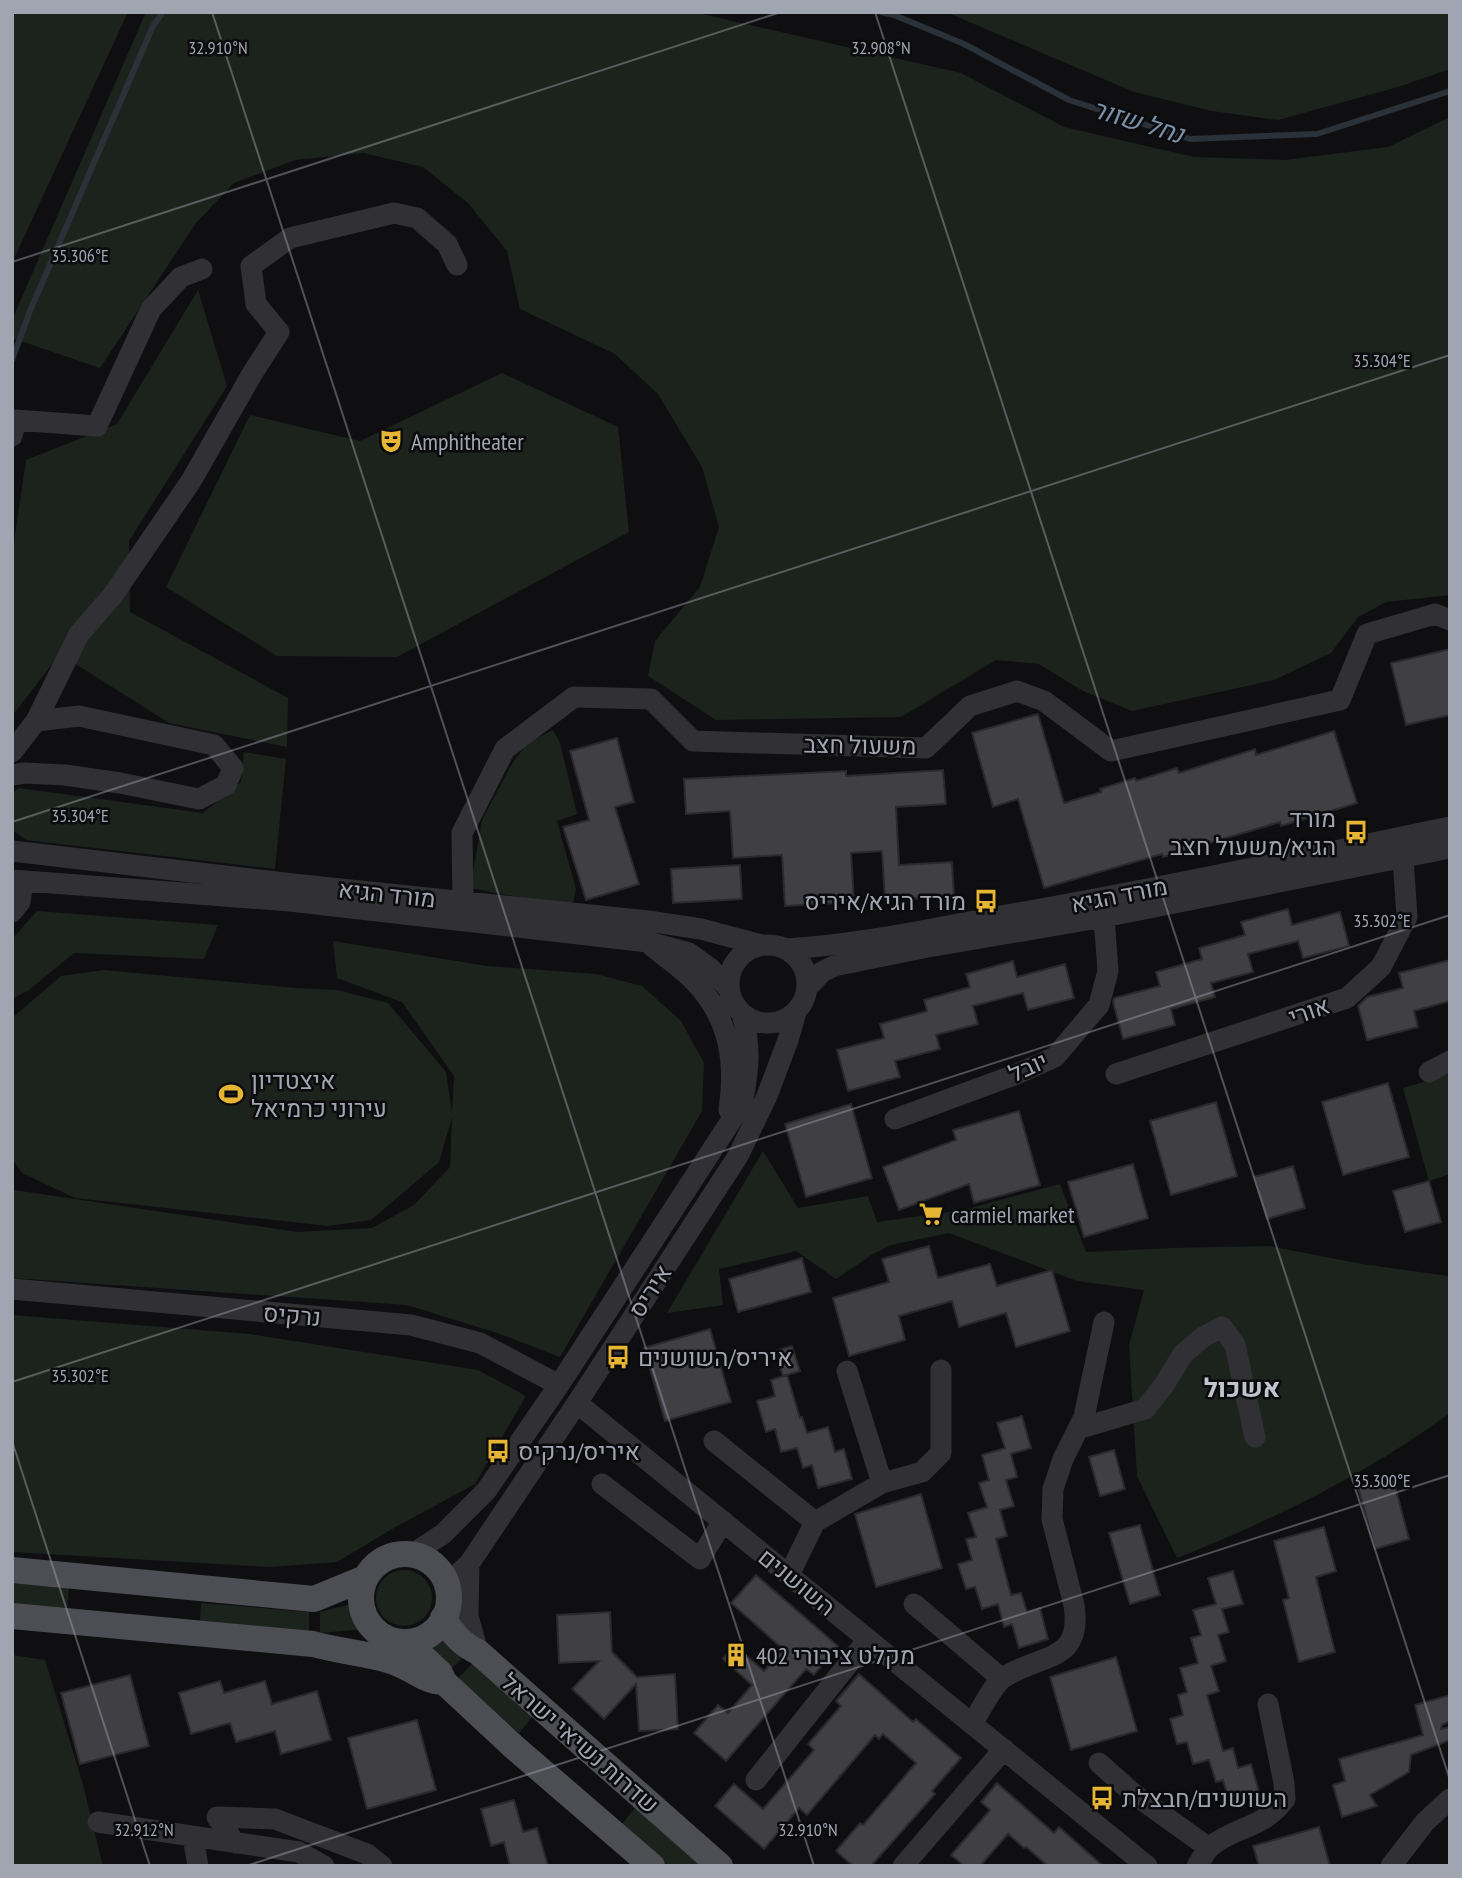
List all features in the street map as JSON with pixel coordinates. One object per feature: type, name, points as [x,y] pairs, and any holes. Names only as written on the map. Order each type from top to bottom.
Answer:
[{"type":"main road","points":[[411,1555],[424,1559],[441,1574],[448,1596],[447,1607],[437,1628],[428,1635],[418,1640],[396,1640],[374,1629],[366,1618],[361,1591],[365,1578],[373,1567],[384,1559],[411,1555]]},
{"type":"main road","points":[[12,1570],[314,1599],[365,1578]]},
{"type":"main road","name":"שדרות נשיאי ישראל","points":[[12,1616],[313,1644],[396,1640],[440,1673],[444,1682],[514,1747],[652,1866]]},
{"type":"main road","name":"שדרות נשיאי ישראל","points":[[443,1618],[452,1634],[478,1652],[720,1866]]},
{"type":"main road","name":"שדרות נשיאי ישראל","points":[[313,1644],[391,1660],[430,1681],[444,1682]]},
{"type":"street","points":[[12,752],[36,721],[79,634],[113,595],[191,481],[251,374],[279,332],[256,304],[251,266],[290,238],[394,213],[417,218],[447,244],[457,265]]},
{"type":"street","points":[[12,436],[16,420],[97,426],[151,309],[181,277],[202,269]]},
{"type":"street","name":"משעול חצב","points":[[463,902],[462,833],[505,748],[575,697],[652,699],[693,741],[926,748],[970,706],[1017,691],[1044,701],[1111,751],[1340,699],[1367,634],[1435,614],[1450,620]]},
{"type":"street","points":[[12,775],[65,775],[198,799],[226,785],[233,768],[214,745],[79,716],[36,721]]},
{"type":"street","name":"מורד הגיא","points":[[785,948],[812,947],[924,930],[1088,901],[1450,827]]},
{"type":"street","name":"מורד הגיא","points":[[807,988],[822,972],[834,966],[1104,917],[1450,848]]},
{"type":"street","name":"מורד הגיא","points":[[13,851],[293,884],[648,921],[701,929],[761,945]]},
{"type":"street","name":"אורי","points":[[1116,1074],[1347,998],[1381,967],[1407,917],[1403,858]]},
{"type":"street","points":[[12,912],[20,902],[18,880]]},
{"type":"street","name":"מורד הגיא","points":[[18,880],[290,901],[648,942],[689,953],[711,969],[729,989]]},
{"type":"street","name":"יובל","points":[[895,1119],[1017,1074],[1055,1057],[1099,1005],[1108,971],[1104,917]]},
{"type":"street","points":[[648,942],[697,984],[717,1011],[729,1041],[732,1074],[726,1129]]},
{"type":"street","points":[[769,944],[785,948],[802,964],[807,977],[803,1002],[796,1012],[774,1023],[750,1019],[741,1013],[733,1002],[729,989],[729,975],[734,963],[743,953],[755,946],[769,944]]},
{"type":"street","name":"איריס","points":[[446,1585],[470,1563],[738,1156],[767,1096],[796,1012]]},
{"type":"street","name":"איריס","points":[[411,1555],[443,1534],[486,1491],[559,1385],[742,1104],[748,1073],[748,1038],[741,1013]]},
{"type":"street","points":[[1429,1072],[1450,1062]]},
{"type":"street","name":"נרקיס","points":[[12,1289],[411,1325],[480,1343],[559,1385]]},
{"type":"street","points":[[972,1724],[1002,1679],[1067,1648],[1074,1634],[1074,1605],[1052,1519],[1053,1489],[1063,1459],[1084,1417],[1104,1322]]},
{"type":"street","points":[[1078,1429],[1145,1409],[1183,1354],[1222,1327],[1235,1345],[1255,1437]]},
{"type":"street","points":[[789,1575],[815,1522],[882,1483],[922,1472],[941,1454],[941,1370]]},
{"type":"street","points":[[847,1371],[882,1483]]},
{"type":"street","name":"השושנים","points":[[577,1403],[1004,1749],[1139,1863]]},
{"type":"street","points":[[714,1441],[815,1522]]},
{"type":"street","points":[[602,1484],[700,1559],[723,1521]]},
{"type":"street","points":[[470,1563],[468,1616],[478,1652]]},
{"type":"street","points":[[914,1604],[1002,1679]]},
{"type":"street","points":[[756,1780],[868,1639]]},
{"type":"street","points":[[1197,1866],[1209,1848],[1261,1822],[1277,1811],[1285,1799],[1268,1704]]},
{"type":"street","points":[[903,1866],[1004,1749]]},
{"type":"street","points":[[1099,1763],[1135,1795],[1209,1848]]},
{"type":"street","points":[[1391,1866],[1425,1822],[1450,1799]]},
{"type":"street","points":[[234,1843],[217,1816],[275,1819],[367,1854],[382,1866]]},
{"type":"street","points":[[98,1822],[299,1852],[324,1866]]},
{"type":"street","points":[[193,1836],[198,1866]]},
{"type":"shaded area","points":[[12,12],[128,12],[12,263]]},
{"type":"shaded area","points":[[146,12],[693,12],[961,73],[1064,127],[1194,157],[1285,160],[1388,147],[1450,117],[1450,595],[1386,602],[1358,617],[1331,653],[1274,680],[1132,711],[1083,691],[1039,664],[996,660],[901,717],[716,720],[648,676],[655,641],[700,587],[719,527],[702,467],[658,394],[615,354],[520,309],[507,251],[468,203],[423,167],[364,153],[295,160],[234,183],[196,223],[100,368],[12,338],[12,320]]},
{"type":"shaded area","points":[[946,12],[1450,12],[1450,69],[1398,87],[1278,120],[1212,111],[1134,92]]},
{"type":"shaded area","points":[[198,290],[227,386],[129,541],[130,612],[288,698],[287,747],[169,723],[60,654],[12,716],[12,556],[26,460],[117,424]]},
{"type":"shaded area","points":[[502,373],[618,427],[629,532],[397,657],[277,656],[166,587],[250,415],[360,441]]},
{"type":"shaded area","points":[[553,730],[560,743],[577,814],[557,821],[576,889],[572,907],[470,888],[482,820],[513,762],[528,743]]},
{"type":"shaded area","points":[[244,752],[286,759],[275,869],[26,840],[12,830],[12,794],[18,788],[203,813],[241,782]]},
{"type":"shaded area","points":[[37,911],[218,925],[204,959],[74,953],[29,990],[12,999],[12,939]]},
{"type":"shaded area","points":[[333,941],[487,966],[596,974],[642,986],[681,1021],[704,1063],[702,1111],[560,1357],[500,1334],[407,1305],[12,1278],[12,1187],[14,1190],[297,1232],[372,1228],[414,1205],[450,1167],[452,1117],[439,1162],[371,1220],[328,1226],[75,1198],[22,1173],[12,1159],[12,1018],[61,976],[104,970],[337,990],[388,1003],[446,1072],[452,1113],[454,1076],[402,1002],[337,978]]},
{"type":"shaded area","points":[[1450,1074],[1450,1174],[1429,1181],[1403,1088]]},
{"type":"shaded area","points":[[763,1151],[798,1208],[868,1196],[877,1222],[963,1210],[1060,1184],[1086,1252],[1269,1246],[1362,1264],[1448,1276],[1450,1413],[1352,1476],[1284,1512],[1177,1558],[1137,1476],[1129,1345],[1144,1290],[1077,1281],[949,1233],[891,1245],[836,1279],[796,1251],[719,1269],[723,1305],[667,1313]]},
{"type":"shaded area","points":[[12,1315],[250,1334],[478,1370],[526,1396],[475,1484],[337,1562],[270,1567],[12,1552]]},
{"type":"shaded area","points":[[404,1570],[415,1572],[424,1578],[430,1587],[430,1609],[424,1618],[415,1624],[404,1626],[393,1624],[384,1618],[378,1609],[376,1598],[378,1587],[384,1578],[393,1572]]},
{"type":"shaded area","points":[[12,1583],[69,1588],[67,1610],[12,1605]]},
{"type":"shaded area","points":[[201,1603],[309,1612],[309,1632],[200,1623]]},
{"type":"shaded area","points":[[355,1603],[365,1629],[320,1633],[320,1612]]},
{"type":"shaded area","points":[[441,1633],[465,1656],[450,1670],[425,1650]]},
{"type":"shaded area","points":[[12,1655],[45,1660],[82,1781],[103,1866],[12,1866]]},
{"type":"shaded area","points":[[472,1664],[533,1716],[519,1733],[458,1678]]},
{"type":"shaded area","points":[[636,1807],[704,1866],[669,1866],[622,1824]]},
{"type":"building","points":[[1450,649],[1450,715],[1406,725],[1391,663]]},
{"type":"building","points":[[1038,714],[1064,803],[1135,778],[1136,781],[1177,768],[1179,773],[1255,749],[1256,755],[1334,731],[1357,803],[1281,826],[1280,822],[1163,857],[1162,854],[1044,888],[1018,799],[993,807],[972,733]]},
{"type":"building","points":[[617,738],[634,802],[615,807],[639,884],[586,900],[563,827],[589,820],[570,751]]},
{"type":"building","points":[[943,770],[946,804],[896,807],[899,865],[952,862],[954,897],[885,900],[882,851],[851,853],[854,902],[785,906],[782,855],[733,858],[730,811],[686,814],[684,779],[846,771],[846,776]]},
{"type":"building","points":[[740,865],[742,899],[673,903],[671,869]]},
{"type":"building","points":[[1288,909],[1292,925],[1340,912],[1349,946],[1303,958],[1298,941],[1248,954],[1253,972],[1211,983],[1215,997],[1171,1009],[1175,1025],[1123,1039],[1114,998],[1160,986],[1156,972],[1202,959],[1199,948],[1245,935],[1241,922]]},
{"type":"building","points":[[1450,960],[1450,1001],[1414,1011],[1418,1027],[1367,1040],[1358,1006],[1367,997],[1403,988],[1399,973]]},
{"type":"building","points":[[1013,961],[1017,977],[1065,964],[1074,998],[1028,1010],[1023,993],[973,1006],[978,1024],[936,1035],[940,1049],[895,1061],[900,1077],[848,1091],[837,1050],[884,1038],[880,1024],[927,1011],[924,1000],[970,987],[966,974]]},
{"type":"building","points":[[1388,1083],[1409,1157],[1343,1175],[1322,1102]]},
{"type":"building","points":[[1216,1102],[1237,1176],[1171,1195],[1150,1121]]},
{"type":"building","points":[[851,1104],[872,1178],[806,1197],[785,1124]]},
{"type":"building","points":[[1019,1111],[1040,1185],[974,1203],[969,1184],[899,1210],[883,1167],[956,1140],[953,1130]]},
{"type":"building","points":[[1133,1164],[1148,1218],[1084,1237],[1068,1182]]},
{"type":"building","points":[[1293,1166],[1305,1208],[1267,1219],[1254,1177]]},
{"type":"building","points":[[1429,1181],[1441,1222],[1405,1232],[1393,1191]]},
{"type":"building","points":[[929,1246],[938,1278],[990,1264],[997,1286],[1052,1270],[1070,1331],[1016,1347],[1006,1313],[959,1327],[952,1301],[899,1316],[905,1340],[849,1356],[833,1298],[889,1282],[882,1259]]},
{"type":"building","points":[[802,1258],[811,1292],[738,1312],[729,1279]]},
{"type":"building","points":[[710,1329],[731,1402],[665,1421],[644,1348]]},
{"type":"building","points":[[792,1346],[800,1371],[783,1376],[775,1351]]},
{"type":"building","points":[[787,1375],[807,1433],[828,1427],[835,1452],[844,1449],[852,1479],[818,1488],[812,1465],[803,1468],[797,1448],[781,1452],[775,1429],[766,1432],[757,1401],[775,1396],[771,1380]]},
{"type":"building","points":[[1022,1416],[1031,1448],[1011,1454],[1017,1477],[1006,1480],[1014,1506],[1000,1510],[1007,1536],[996,1539],[1011,1595],[1021,1593],[1027,1612],[1040,1608],[1048,1639],[1019,1648],[1012,1624],[1004,1627],[998,1604],[982,1609],[975,1587],[966,1589],[958,1564],[972,1560],[966,1539],[976,1537],[968,1513],[987,1507],[979,1483],[989,1480],[982,1455],[1005,1448],[997,1423]]},
{"type":"building","points":[[1114,1450],[1125,1489],[1100,1496],[1089,1457]]},
{"type":"building","points":[[1393,1478],[1409,1539],[1375,1549],[1358,1487]]},
{"type":"building","points":[[921,1494],[942,1568],[876,1587],[855,1514]]},
{"type":"building","points":[[1140,1525],[1160,1595],[1130,1604],[1109,1533]]},
{"type":"building","points":[[1324,1527],[1336,1571],[1316,1577],[1335,1652],[1299,1662],[1283,1600],[1289,1598],[1274,1541]]},
{"type":"building","points":[[1233,1571],[1243,1604],[1222,1609],[1229,1632],[1218,1635],[1226,1661],[1211,1666],[1219,1691],[1207,1695],[1223,1751],[1233,1748],[1238,1768],[1251,1764],[1260,1795],[1230,1803],[1223,1780],[1216,1782],[1209,1760],[1193,1764],[1187,1742],[1177,1744],[1170,1719],[1183,1715],[1178,1695],[1187,1692],[1180,1668],[1198,1663],[1191,1638],[1201,1635],[1193,1610],[1216,1604],[1208,1578]]},
{"type":"building","points":[[756,1575],[838,1646],[814,1675],[806,1669],[726,1761],[694,1733],[718,1705],[728,1713],[752,1685],[723,1659],[734,1645],[764,1671],[783,1649],[731,1603]]},
{"type":"building","points":[[610,1612],[612,1652],[637,1677],[675,1674],[678,1729],[639,1731],[636,1684],[604,1719],[572,1689],[599,1661],[559,1663],[557,1615]]},
{"type":"building","points":[[1116,1657],[1137,1731],[1071,1750],[1050,1677]]},
{"type":"building","points":[[859,1674],[913,1722],[916,1719],[961,1758],[932,1791],[935,1794],[871,1866],[853,1866],[836,1851],[860,1823],[863,1825],[916,1763],[883,1734],[879,1739],[875,1735],[807,1815],[799,1808],[764,1849],[715,1806],[734,1784],[763,1809],[814,1750],[808,1744],[841,1706],[836,1701]]},
{"type":"building","points":[[130,1675],[149,1746],[80,1764],[61,1693]]},
{"type":"building","points":[[220,1681],[224,1693],[265,1681],[272,1704],[317,1691],[331,1740],[281,1754],[275,1731],[236,1742],[230,1723],[191,1734],[179,1693]]},
{"type":"building","points":[[1450,1695],[1450,1721],[1442,1725],[1441,1729],[1450,1727],[1450,1740],[1411,1755],[1409,1772],[1370,1795],[1377,1806],[1342,1817],[1333,1785],[1345,1781],[1339,1759],[1423,1735],[1415,1705]]},
{"type":"building","points":[[417,1720],[436,1790],[367,1809],[348,1738]]},
{"type":"building","points":[[997,1783],[1054,1833],[1059,1827],[1103,1866],[1048,1866],[1008,1834],[980,1866],[964,1866],[951,1855],[990,1810],[981,1802]]},
{"type":"building","points":[[514,1800],[523,1832],[537,1828],[548,1866],[510,1866],[504,1842],[491,1846],[481,1809]]},
{"type":"building","points":[[1319,1827],[1330,1866],[1259,1866],[1253,1846]]},
{"type":"waterway","points":[[12,360],[30,311],[153,26],[163,12]]},
{"type":"waterway","name":"נחל שזור","points":[[881,12],[964,44],[1069,100],[1190,139],[1317,134],[1450,91]]},
{"type":"place","name":"Amphitheater","points":[[391,441]]},
{"type":"place","name":"מורד הגיא/משעול חצב","points":[[1356,832]]},
{"type":"place","name":"מורד הגיא/איריס","points":[[986,901]]},
{"type":"place","name":"איצטדיון עירוני כרמיאל","points":[[231,1094]]},
{"type":"place","name":"carmiel market","points":[[931,1214]]},
{"type":"place","name":"איריס/השושנים","points":[[618,1357]]},
{"type":"place","name":"איריס/נרקיס","points":[[498,1451]]},
{"type":"place","name":"מקלט ציבורי 402","points":[[736,1655]]},
{"type":"place","name":"השושנים/חבצלת","points":[[1102,1798]]},
{"type":"district","name":"אשכול","points":[[1242,1387]]}]
